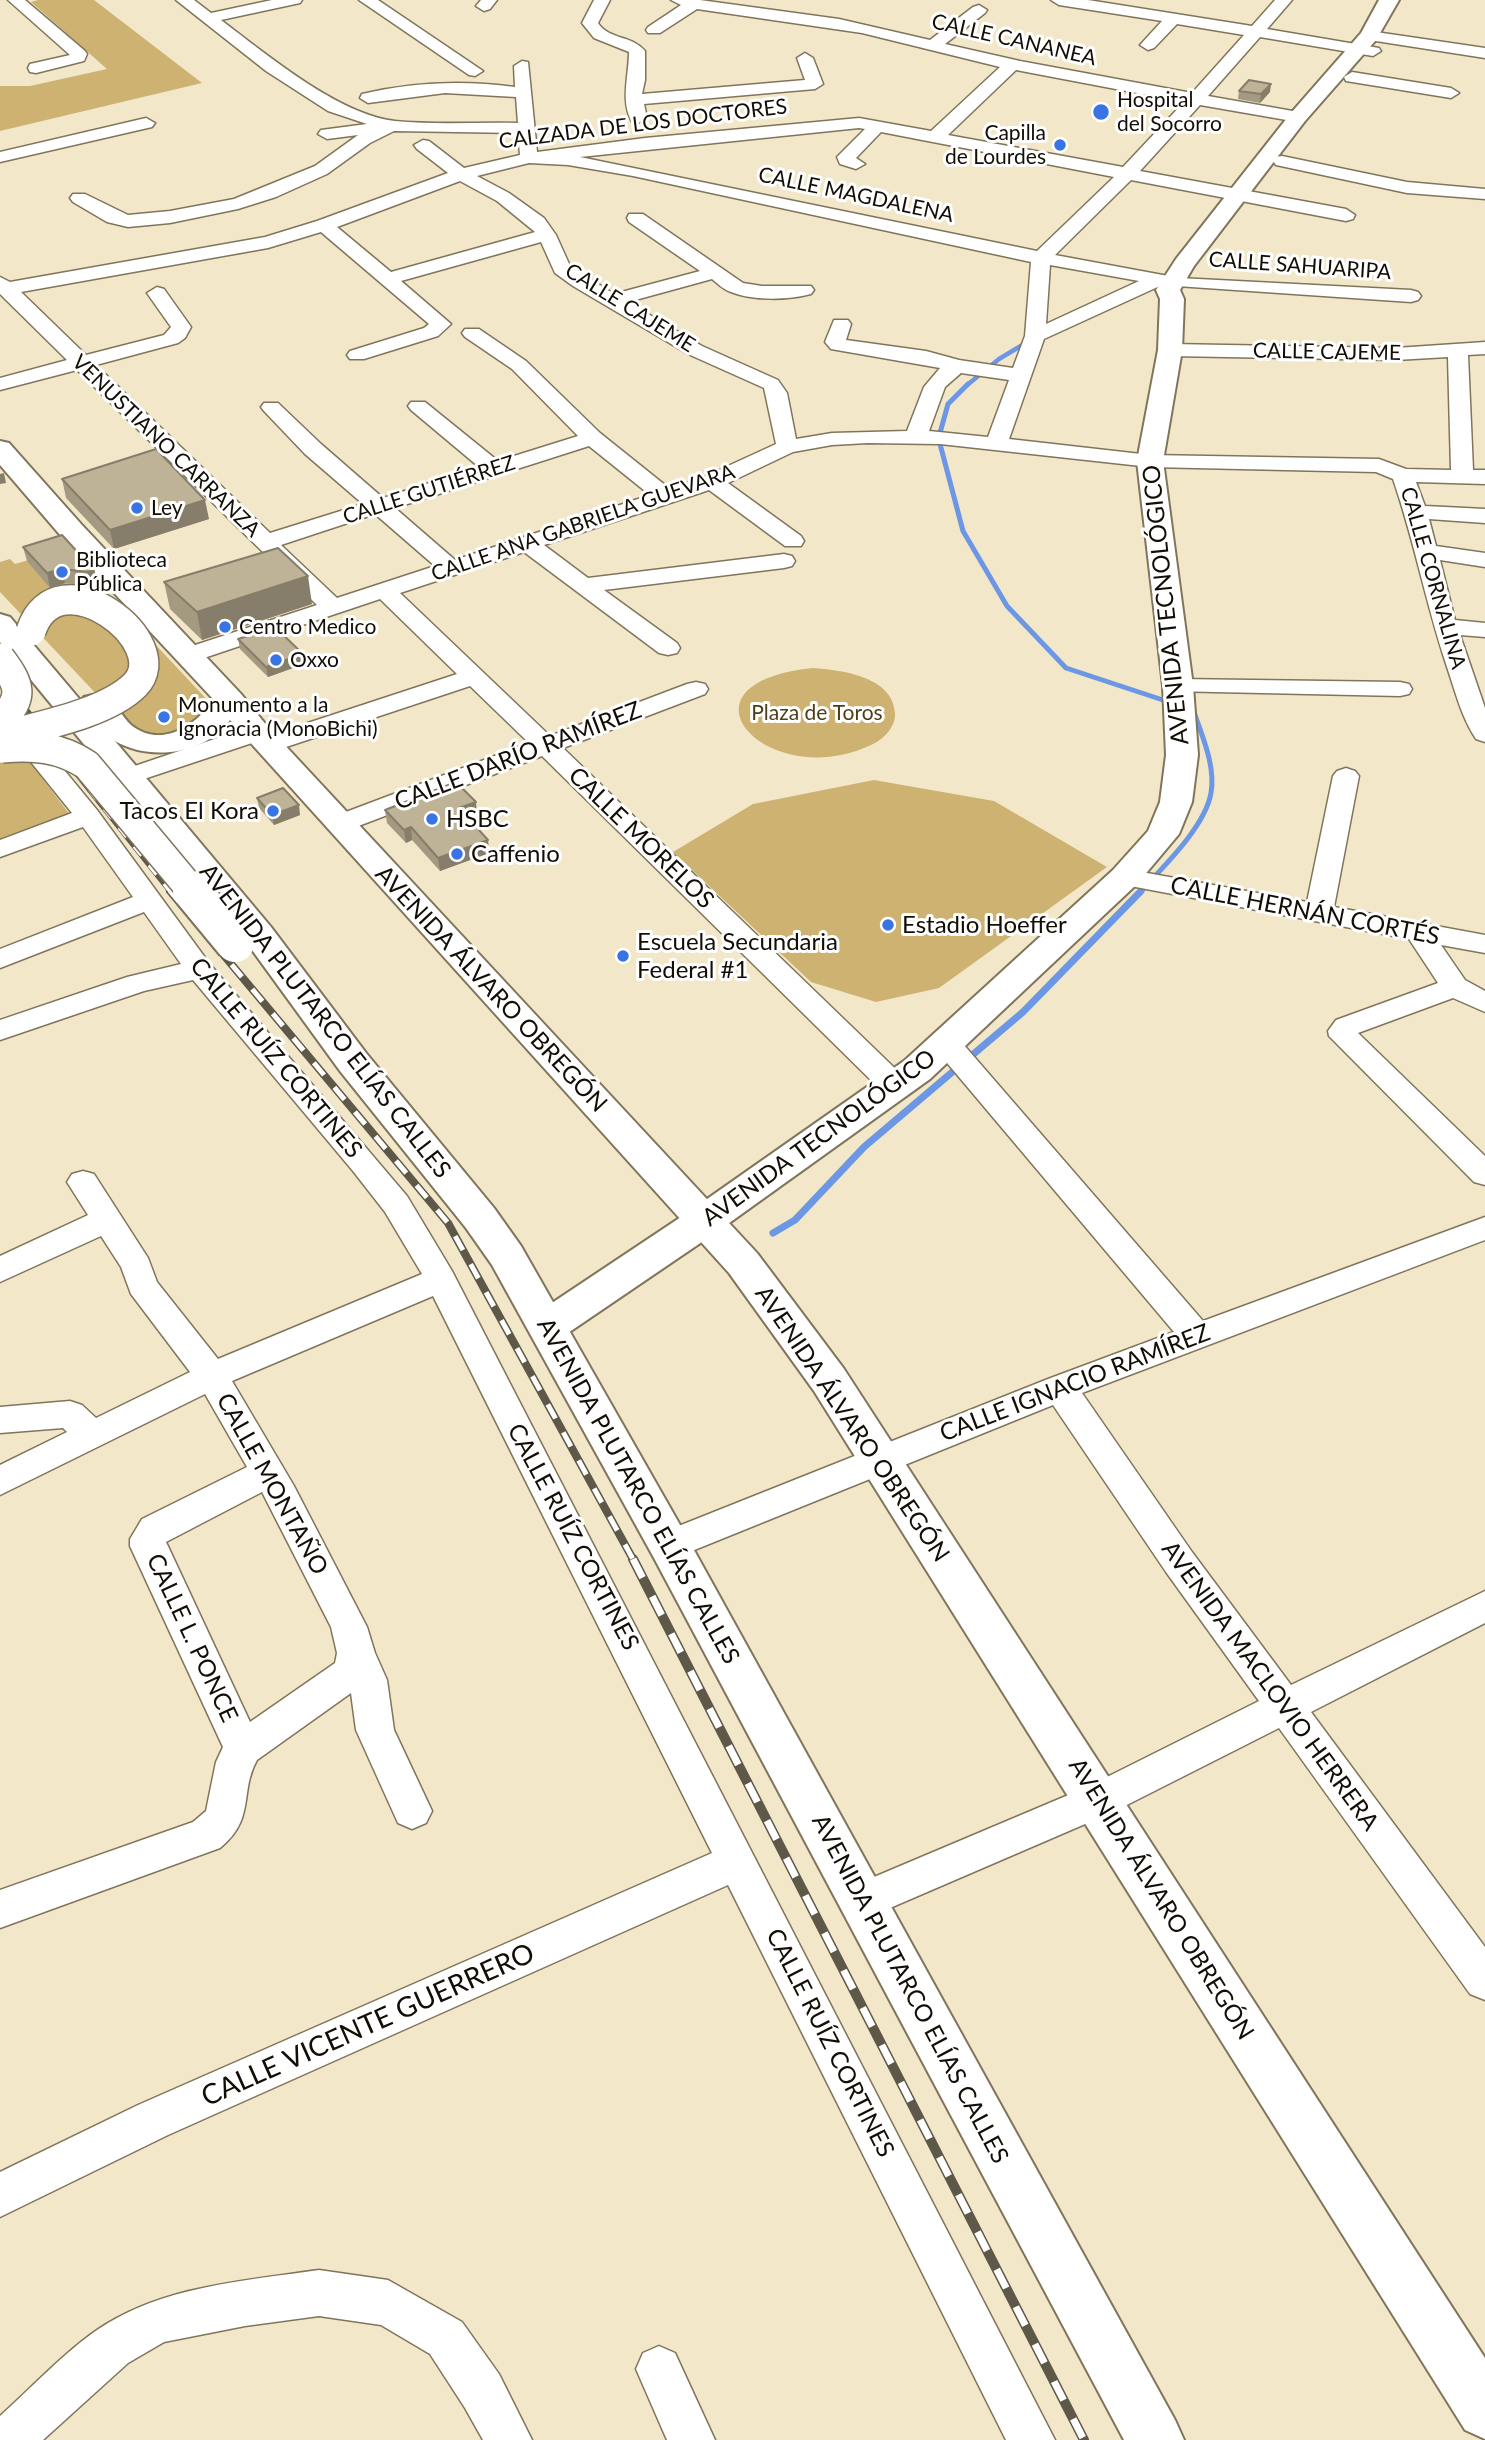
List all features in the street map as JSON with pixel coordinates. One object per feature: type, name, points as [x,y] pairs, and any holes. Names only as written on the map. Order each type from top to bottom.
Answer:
[{"type":"main road","points":[[1246,196],[1282,161],[1352,77],[1371,44],[1389,0]]},
{"type":"main road","points":[[1175,282],[1246,196],[1298,117],[1411,0]]},
{"type":"main road","name":"AVENIDA TECNOLÓGICO","points":[[548,1326],[896,1087],[947,1044],[1125,877],[1163,834],[1176,802],[1182,755],[1178,686],[1150,461],[1170,350],[1175,282]]},
{"type":"main road","name":"AVENIDA ÁLVARO OBREGÓN","points":[[2,453],[190,655],[262,739],[769,1295],[829,1380],[1099,1800],[1485,2410]]},
{"type":"main road","points":[[0,737],[119,696],[137,684],[144,671],[141,649],[132,636],[103,608],[92,603],[63,602],[50,606],[35,619],[16,627],[121,732],[131,738],[159,743],[192,737],[213,723],[230,700]]},
{"type":"main road","name":"AVENIDA PLUTARCO ELÍAS CALLES","points":[[16,627],[129,776],[259,935],[353,1062],[480,1217],[548,1326],[669,1545],[1155,2440]]},
{"type":"main road","points":[[0,658],[14,677],[19,695],[15,706],[0,723]]},
{"type":"main road","points":[[0,748],[24,746],[60,749],[87,765],[235,943],[353,1062]]},
{"type":"street","points":[[0,3],[14,0],[79,54],[78,58],[69,61],[36,68]]},
{"type":"street","points":[[184,0],[272,67],[334,107],[391,126]]},
{"type":"street","points":[[210,18],[294,0]]},
{"type":"street","points":[[367,0],[475,71]]},
{"type":"street","points":[[602,0],[590,23],[592,30],[603,38],[635,48],[635,100],[645,143]]},
{"type":"street","points":[[1059,0],[1254,32],[1485,53]]},
{"type":"street","points":[[996,445],[1035,336],[1041,258],[1196,99],[1284,0]]},
{"type":"street","points":[[654,30],[698,3]]},
{"type":"street","name":"CALLE CANANEA","points":[[698,3],[839,23],[1012,65],[1298,117]]},
{"type":"street","points":[[934,45],[979,10]]},
{"type":"street","points":[[1148,45],[1173,19]]},
{"type":"street","points":[[635,100],[815,84],[805,58]]},
{"type":"street","points":[[936,136],[1012,65]]},
{"type":"street","points":[[522,66],[529,158]]},
{"type":"street","points":[[1352,77],[1451,93]]},
{"type":"street","points":[[780,87],[799,128]]},
{"type":"street","points":[[368,98],[411,89],[524,93]]},
{"type":"street","points":[[0,157],[146,123]]},
{"type":"street","name":"CALZADA DE LOS DOCTORES","points":[[3,286],[268,242],[324,225],[461,174],[529,158],[645,143],[859,123],[1346,215]]},
{"type":"street","points":[[856,164],[846,160],[846,157],[879,125]]},
{"type":"street","points":[[79,198],[102,213],[128,220],[170,217],[237,204],[321,170],[364,139],[391,126]]},
{"type":"street","points":[[327,134],[391,126],[527,128]]},
{"type":"street","name":"CALLE CAJEME","points":[[423,145],[461,174],[525,212],[547,235],[562,269],[695,350],[771,384],[777,393],[787,447]]},
{"type":"street","name":"CALLE MAGDALENA","points":[[529,158],[568,160],[645,174],[1041,258],[1175,282]]},
{"type":"street","points":[[1282,161],[1351,173],[1417,191],[1485,194]]},
{"type":"street","points":[[636,218],[744,291],[804,290]]},
{"type":"street","points":[[324,225],[441,324],[431,332],[357,355]]},
{"type":"street","points":[[389,278],[547,235]]},
{"type":"street","points":[[611,301],[714,272]]},
{"type":"street","points":[[1035,336],[1175,282]]},
{"type":"street","name":"CALLE SAHUARIPA","points":[[1175,282],[1411,296]]},
{"type":"street","name":"VENUSTIANO CARRANZA","points":[[3,286],[333,608]]},
{"type":"street","points":[[0,384],[157,343],[178,334],[181,327],[178,320],[157,293]]},
{"type":"street","points":[[841,324],[835,342],[838,345],[936,358],[957,366],[1020,375]]},
{"type":"street","points":[[472,333],[519,365],[592,438],[666,496]]},
{"type":"street","name":"CALLE CAJEME","points":[[1170,350],[1396,354],[1485,348]]},
{"type":"street","points":[[1458,350],[1462,477]]},
{"type":"street","points":[[916,437],[937,382],[945,372],[957,366]]},
{"type":"street","points":[[418,406],[494,469]]},
{"type":"street","points":[[271,407],[378,506],[452,569]]},
{"type":"street","name":"CALLE ANA GABRIELA GUEVARA","points":[[190,655],[712,482],[787,447],[832,439],[916,437],[1150,461],[1380,466],[1403,475],[1485,477]]},
{"type":"street","name":"CALLE GUTIÉRREZ","points":[[266,542],[592,438]]},
{"type":"street","name":"CALLE CORNALINA","points":[[1403,475],[1416,512],[1445,626],[1482,726]]},
{"type":"street","points":[[584,585],[788,551],[712,482]]},
{"type":"street","points":[[1416,512],[1485,516]]},
{"type":"street","points":[[528,544],[668,648]]},
{"type":"street","points":[[1424,551],[1485,560]]},
{"type":"street","name":"CALLE MORELOS","points":[[385,592],[743,935],[896,1087]]},
{"type":"street","points":[[1445,626],[1485,630]]},
{"type":"street","points":[[129,776],[473,677]]},
{"type":"street","points":[[1178,686],[1401,689]]},
{"type":"street","name":"CALLE DARÍO RAMÍREZ","points":[[339,824],[696,689]]},
{"type":"street","name":"CALLE RUÍZ CORTINES","points":[[0,708],[88,816],[199,969],[365,1163],[396,1204],[442,1279],[505,1409],[579,1545],[1031,2440]]},
{"type":"street","points":[[1319,913],[1346,776]]},
{"type":"street","points":[[0,849],[88,816]]},
{"type":"street","name":"CALLE HERNÁN CORTÉS","points":[[1125,877],[1485,944]]},
{"type":"street","points":[[0,959],[148,901]]},
{"type":"street","points":[[1419,932],[1455,987],[1485,1003]]},
{"type":"street","points":[[0,1030],[137,984],[199,969]]},
{"type":"street","points":[[1455,987],[1346,1027],[1343,1031],[1344,1036],[1485,1174]]},
{"type":"street","points":[[947,1044],[1197,1335]]},
{"type":"street","name":"CALLE MONTAÑO","points":[[83,1182],[137,1266],[142,1286],[212,1376],[268,1473],[349,1627],[356,1653],[368,1680],[375,1730],[412,1811]]},
{"type":"street","points":[[0,1270],[108,1219]]},
{"type":"street","name":"CALLE IGNACIO RAMÍREZ","points":[[669,1545],[1060,1388],[1485,1228]]},
{"type":"street","points":[[0,1481],[212,1376],[442,1279]]},
{"type":"street","name":"AVENIDA MACLOVIO HERRERA","points":[[1060,1388],[1179,1562],[1485,1980]]},
{"type":"street","points":[[0,1420],[70,1415],[92,1436]]},
{"type":"street","name":"CALLE L. PONCE","points":[[243,1748],[148,1546],[148,1539],[155,1529],[268,1473]]},
{"type":"street","points":[[862,1901],[1099,1800],[1485,1606]]},
{"type":"street","points":[[0,1909],[206,1835],[219,1825],[225,1814],[235,1762],[243,1748],[351,1672],[356,1653]]},
{"type":"street","name":"CALLE VICENTE GUERRERO","points":[[0,2195],[153,2120],[738,1861]]},
{"type":"street","points":[[8,2440],[112,2347],[157,2321],[244,2303],[319,2293],[388,2303],[446,2337],[482,2390],[508,2440]]},
{"type":"street","points":[[659,2369],[691,2440]]},
{"type":"green space","points":[[94,0],[202,83],[0,131],[0,86],[30,86],[107,69],[31,2]]},
{"type":"green space","points":[[66,549],[212,705],[177,738],[135,735],[0,592],[0,562],[10,559],[15,564]]},
{"type":"green space","name":"Plaza de Toros","points":[[813,668],[863,677],[885,691],[892,701],[895,713],[888,732],[871,745],[833,756],[797,756],[768,746],[748,730],[739,712],[745,693],[769,678]]},
{"type":"green space","points":[[22,752],[71,816],[0,842],[0,759]]},
{"type":"green space","name":"Estadio Hoeffer","points":[[874,780],[994,801],[1107,867],[939,988],[876,1002],[811,982],[673,852],[753,804]]},
{"type":"building","points":[[1249,80],[1271,84],[1261,94],[1239,91]]},
{"type":"building","name":"Ley","points":[[156,449],[205,500],[110,530],[62,479]]},
{"type":"building","points":[[62,535],[94,570],[88,572],[62,569],[47,573],[23,547]]},
{"type":"building","points":[[278,548],[308,576],[197,612],[164,582]]},
{"type":"building","points":[[275,627],[303,654],[266,667],[238,639]]},
{"type":"building","points":[[456,782],[476,802],[459,808],[488,840],[438,858],[411,827],[404,830],[385,810]]},
{"type":"building","points":[[283,788],[299,805],[272,815],[257,798]]},
{"type":"waterway","points":[[966,386],[999,359],[1029,341]]},
{"type":"waterway","points":[[940,433],[948,404],[966,386]]},
{"type":"waterway","points":[[940,444],[963,531],[1007,606],[1066,668],[1172,703]]},
{"type":"waterway","points":[[1140,892],[1192,833],[1201,819],[1211,793],[1210,761],[1193,709]]},
{"type":"waterway","points":[[773,1233],[795,1220],[864,1147],[1023,1012],[1141,891]]},
{"type":"railway","points":[[0,677],[171,892]]},
{"type":"railway","points":[[170,891],[448,1223],[634,1561]]},
{"type":"railway","points":[[633,1559],[1084,2440]]},
{"type":"place","name":"Hospital del Socorro","points":[[1101,112]]},
{"type":"place","name":"Capilla de Lourdes","points":[[1060,145]]},
{"type":"place","name":"Ley","points":[[137,508]]},
{"type":"place","name":"Biblioteca Pública","points":[[62,572]]},
{"type":"place","name":"Centro Medico","points":[[225,627]]},
{"type":"place","name":"Oxxo","points":[[276,660]]},
{"type":"place","name":"Monumento a la Ignoracia (MonoBichi)","points":[[164,717]]},
{"type":"place","name":"Tacos El Kora","points":[[273,811]]},
{"type":"place","name":"HSBC","points":[[432,819]]},
{"type":"place","name":"Caffenio","points":[[457,854]]},
{"type":"place","name":"Estadio Hoeffer","points":[[888,925]]},
{"type":"place","name":"Escuela Secundaria Federal #1","points":[[623,956]]}]
